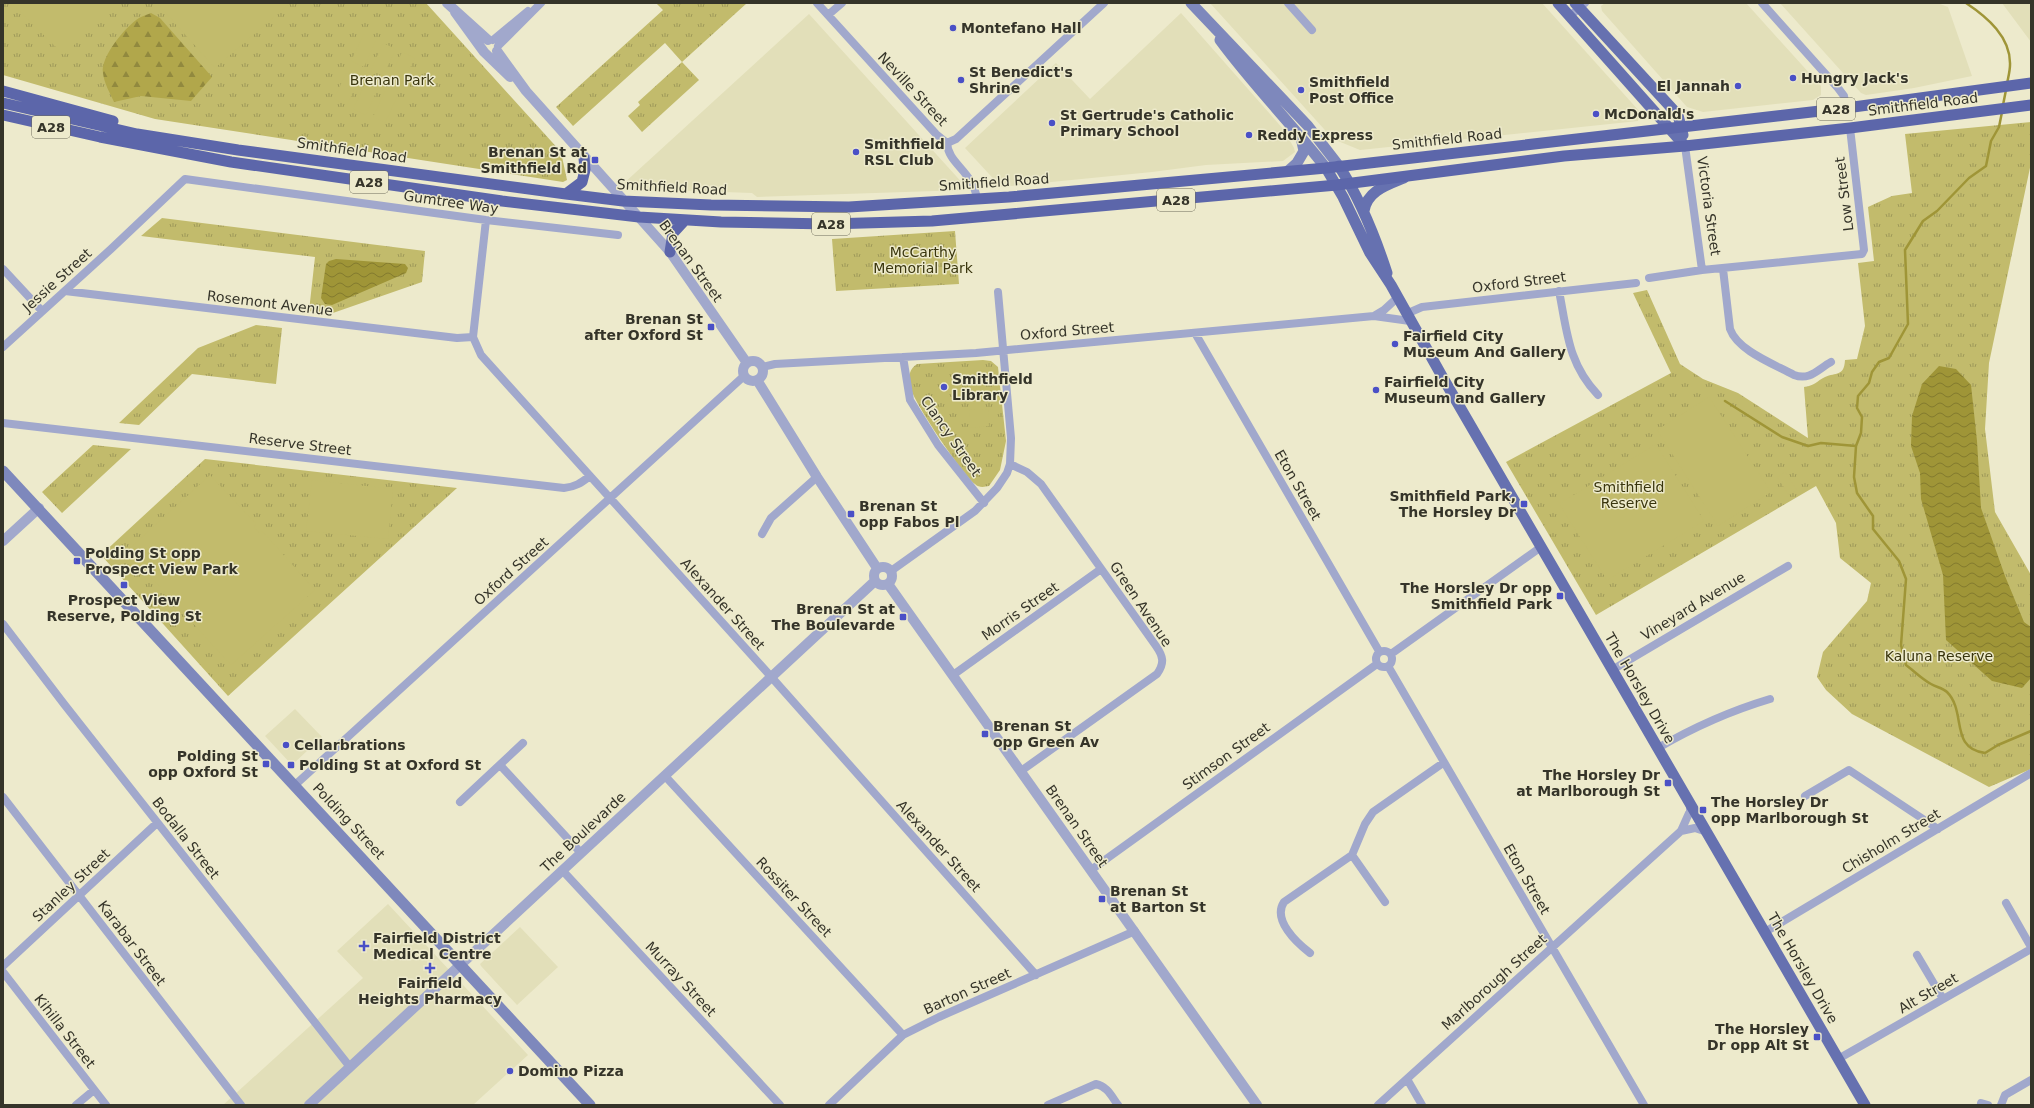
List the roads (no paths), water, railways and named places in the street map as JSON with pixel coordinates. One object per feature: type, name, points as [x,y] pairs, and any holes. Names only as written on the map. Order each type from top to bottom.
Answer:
[{"type":"highway","name":"Smithfield Road","points":[[3,103],[136,134],[238,150],[566,194],[623,201],[711,205],[849,207],[977,199],[1326,168],[1846,108],[1990,90],[2031,83]]},
{"type":"highway","points":[[3,91],[120,123],[238,150]]},
{"type":"highway","name":"Smithfield Road","points":[[3,115],[100,138],[231,162],[502,201],[639,217],[685,220],[828,224],[932,221],[1350,184],[1564,156],[1685,146],[2029,106]]},
{"type":"highway","points":[[3,123],[100,138]]},
{"type":"highway","points":[[566,194],[582,182],[585,170],[584,158]]},
{"type":"highway","points":[[648,202],[679,196],[737,198]]},
{"type":"highway","points":[[670,252],[673,234],[685,220]]},
{"type":"main road","name":"The Horsley Drive","points":[[1191,3],[1238,50],[1308,126],[1339,166],[1364,211],[1397,298],[1865,1105]]},
{"type":"main road","name":"Victoria Street","points":[[1558,3],[1676,127],[1685,146]]},
{"type":"main road","name":"Victoria Street","points":[[1580,5],[1675,111],[1678,115],[1676,127]]},
{"type":"main road","name":"The Horsley Drive","points":[[1203,16],[1236,62],[1300,135],[1326,168],[1337,185],[1370,253],[1391,285]]},
{"type":"main road","points":[[1288,171],[1297,163],[1304,152],[1300,135]]},
{"type":"main road","points":[[1364,211],[1367,201],[1376,190],[1411,175]]},
{"type":"main road","name":"Polding Street","points":[[3,471],[39,508],[590,1105]]},
{"type":"street","name":"Brenan Street","points":[[447,3],[484,52],[526,91],[584,158],[670,252],[747,363]]},
{"type":"street","points":[[538,3],[494,44],[494,55],[484,52],[483,45],[494,44],[541,3]]},
{"type":"street","name":"Neville Street","points":[[817,3],[936,134],[947,143],[951,156],[972,182],[977,199]]},
{"type":"street","points":[[828,15],[842,3]]},
{"type":"street","points":[[947,143],[956,139],[1104,3]]},
{"type":"street","points":[[1288,3],[1312,30]]},
{"type":"street","points":[[1762,3],[1838,88],[1844,96],[1846,108]]},
{"type":"street","points":[[1570,16],[1580,5]]},
{"type":"street","name":"Brenan Street","points":[[455,12],[494,44],[526,91]]},
{"type":"street","name":"Low Street","points":[[1723,269],[1858,255],[1864,250],[1850,128]]},
{"type":"street","name":"Victoria Street","points":[[1685,146],[1702,270]]},
{"type":"street","name":"Gumtree Way","points":[[185,179],[486,220],[618,234]]},
{"type":"street","name":"Jessie Street","points":[[3,347],[111,249],[185,179]]},
{"type":"street","points":[[473,337],[486,220]]},
{"type":"street","points":[[1649,278],[1702,270],[1723,269],[1730,329],[1734,337],[1743,346],[1794,375],[1801,377],[1811,376],[1831,362]]},
{"type":"street","points":[[3,270],[42,311]]},
{"type":"street","name":"Oxford Street","points":[[762,367],[775,364],[1004,350],[1374,316],[1408,317],[1422,307],[1636,283]]},
{"type":"street","name":"Rosemont Avenue","points":[[65,291],[457,338],[473,337]]},
{"type":"street","points":[[1559,291],[1570,348],[1576,366],[1586,383],[1598,395]]},
{"type":"street","points":[[891,571],[971,514],[984,503],[1003,480],[1010,464],[1011,438],[1004,376],[1004,350],[998,292]]},
{"type":"street","points":[[1374,316],[1384,310],[1397,298]]},
{"type":"street","name":"Eton Street","points":[[1195,333],[1379,651]]},
{"type":"street","name":"Alexander Street","points":[[473,337],[481,355],[771,677],[1036,975]]},
{"type":"street","name":"Clancy Street","points":[[903,356],[910,400],[938,445],[984,503]]},
{"type":"street","points":[[757,362],[762,367],[762,376],[757,380],[749,380],[744,376],[743,371],[747,363],[757,362]]},
{"type":"street","name":"Oxford Street","points":[[295,785],[744,376]]},
{"type":"street","points":[[757,380],[817,477],[877,568]]},
{"type":"street","name":"Reserve Street","points":[[3,423],[564,488],[572,488],[581,484],[590,476]]},
{"type":"street","name":"Green Avenue","points":[[1010,464],[1026,472],[1041,484],[1161,654],[1163,660],[1162,668],[1157,674],[1021,771]]},
{"type":"street","points":[[762,534],[771,518],[817,477]]},
{"type":"street","points":[[3,541],[39,508]]},
{"type":"street","points":[[1391,654],[1541,547]]},
{"type":"street","points":[[883,566],[891,571],[892,579],[888,584],[880,585],[875,581],[873,576],[877,568],[883,566]]},
{"type":"street","name":"Vineyard Avenue","points":[[1612,670],[1788,566]]},
{"type":"street","name":"Morris Street","points":[[952,675],[1102,569]]},
{"type":"street","name":"The Boulevarde","points":[[310,1105],[460,964],[875,581]]},
{"type":"street","name":"Brenan Street","points":[[888,584],[1257,1105]]},
{"type":"street","name":"Bodalla Street","points":[[3,624],[157,823],[350,1067]]},
{"type":"street","points":[[1386,650],[1391,654],[1391,659],[1388,666],[1383,668],[1377,664],[1376,657],[1379,651],[1386,650]]},
{"type":"street","name":"Stimson Street","points":[[1091,870],[1377,664]]},
{"type":"street","name":"Eton Street","points":[[1388,666],[1443,763],[1644,1105]]},
{"type":"street","points":[[1658,748],[1700,724],[1740,708],[1770,699]]},
{"type":"street","points":[[460,802],[524,743]]},
{"type":"street","points":[[1310,952],[1298,943],[1281,919],[1281,906],[1287,900],[1352,855],[1365,824],[1374,812],[1443,763]]},
{"type":"street","points":[[500,765],[581,852]]},
{"type":"street","points":[[1805,796],[1848,770],[1938,829]]},
{"type":"street","name":"Chisholm Street","points":[[1765,932],[2031,773]]},
{"type":"street","name":"Rossiter Street","points":[[665,776],[903,1035]]},
{"type":"street","name":"Karabar Street","points":[[3,796],[241,1105]]},
{"type":"street","name":"Marlborough Street","points":[[1378,1105],[1681,831],[1690,811],[1690,802]]},
{"type":"street","name":"Stanley Street","points":[[3,966],[157,823]]},
{"type":"street","points":[[1681,831],[1695,828],[1707,832]]},
{"type":"street","points":[[1352,855],[1385,902]]},
{"type":"street","name":"Murray Street","points":[[562,870],[780,1105]]},
{"type":"street","points":[[2006,903],[2031,948]]},
{"type":"street","name":"Barton Street","points":[[829,1105],[903,1035],[938,1017],[1135,931]]},
{"type":"street","name":"Alt Street","points":[[1838,1059],[2031,948]]},
{"type":"street","points":[[1917,955],[1943,999]]},
{"type":"street","name":"Kihilla Street","points":[[3,972],[106,1105]]},
{"type":"street","points":[[1407,1079],[1422,1105]]},
{"type":"street","points":[[2001,1105],[2005,1095],[2031,1080]]},
{"type":"street","points":[[1048,1105],[1096,1084],[1102,1085],[1118,1105]]},
{"type":"street","points":[[76,1105],[94,1090]]},
{"type":"water","points":[[336,259],[405,264],[408,268],[406,273],[332,305],[325,304],[321,298],[326,264],[329,261]]},
{"type":"water","points":[[1939,366],[1956,369],[1971,385],[1977,441],[1981,508],[2005,576],[2024,622],[2031,627],[2031,678],[2022,688],[1992,681],[1946,640],[1943,575],[1921,499],[1920,473],[1911,446],[1912,416],[1922,384]]},
{"type":"waterway","points":[[1966,3],[1989,21],[2002,37],[2009,55],[2010,65],[2007,84]]},
{"type":"waterway","points":[[2003,105],[2006,90]]},
{"type":"waterway","points":[[2002,112],[1999,127],[1991,141],[1986,166],[1969,178],[1937,211],[1923,221],[1905,250],[1908,324],[1889,358],[1879,362],[1872,372],[1869,383],[1858,396],[1857,408],[1862,417],[1861,433],[1856,446],[1854,477],[1857,493],[1873,516],[1873,529],[1899,561],[1906,579],[1901,645],[1906,665],[1928,682],[1944,689],[1947,692],[1953,700],[1962,737],[1974,750],[1985,753],[1998,745],[2031,731]]},
{"type":"waterway","points":[[1725,401],[1782,437],[1808,446],[1821,443],[1856,446]]},
{"type":"place","name":"Montefano Hall","points":[[953,28]]},
{"type":"place","name":"Hungry Jack's","points":[[1793,78]]},
{"type":"place","name":"St Benedict's Shrine","points":[[961,80]]},
{"type":"place","name":"El Jannah","points":[[1738,86]]},
{"type":"place","name":"Smithfield Post Office","points":[[1301,90]]},
{"type":"place","name":"McDonald's","points":[[1596,114]]},
{"type":"place","name":"St Gertrude's Catholic Primary School","points":[[1052,123]]},
{"type":"place","name":"Reddy Express","points":[[1249,135]]},
{"type":"place","name":"Smithfield RSL Club","points":[[856,152]]},
{"type":"place","name":"Brenan St at Smithfield Rd","points":[[595,160]]},
{"type":"place","name":"Brenan St after Oxford St","points":[[711,327]]},
{"type":"place","name":"Fairfield City Museum And Gallery","points":[[1395,344]]},
{"type":"place","name":"Smithfield Library","points":[[944,387]]},
{"type":"place","name":"Fairfield City Museum and Gallery","points":[[1376,390]]},
{"type":"place","name":"Smithfield Park, The Horsley Dr","points":[[1524,504]]},
{"type":"place","name":"Brenan St opp Fabos Pl","points":[[851,514]]},
{"type":"place","name":"Polding St opp Prospect View Park","points":[[77,561]]},
{"type":"place","name":"Prospect View Reserve, Polding St","points":[[124,585]]},
{"type":"place","name":"The Horsley Dr opp Smithfield Park","points":[[1560,596]]},
{"type":"place","name":"Brenan St at The Boulevarde","points":[[903,617]]},
{"type":"place","name":"Brenan St opp Green Av","points":[[985,734]]},
{"type":"place","name":"Cellarbrations","points":[[286,745]]},
{"type":"place","name":"Polding St opp Oxford St","points":[[266,764]]},
{"type":"place","name":"Polding St at Oxford St","points":[[291,765]]},
{"type":"place","name":"The Horsley Dr at Marlborough St","points":[[1668,783]]},
{"type":"place","name":"The Horsley Dr opp Marlborough St","points":[[1703,810]]},
{"type":"place","name":"Brenan St at Barton St","points":[[1102,899]]},
{"type":"place","name":"Fairfield District Medical Centre","points":[[364,946]]},
{"type":"place","name":"Fairfield Heights Pharmacy","points":[[430,968]]},
{"type":"place","name":"The Horsley Dr opp Alt St","points":[[1817,1037]]},
{"type":"place","name":"Domino Pizza","points":[[510,1071]]},
{"type":"park label","name":"Brenan Park","points":[[392,80]]},
{"type":"park label","name":"McCarthy Memorial Park","points":[[923,260]]},
{"type":"park label","name":"Smithfield Reserve","points":[[1629,496]]},
{"type":"park label","name":"Kaluna Reserve","points":[[1939,656]]}]
